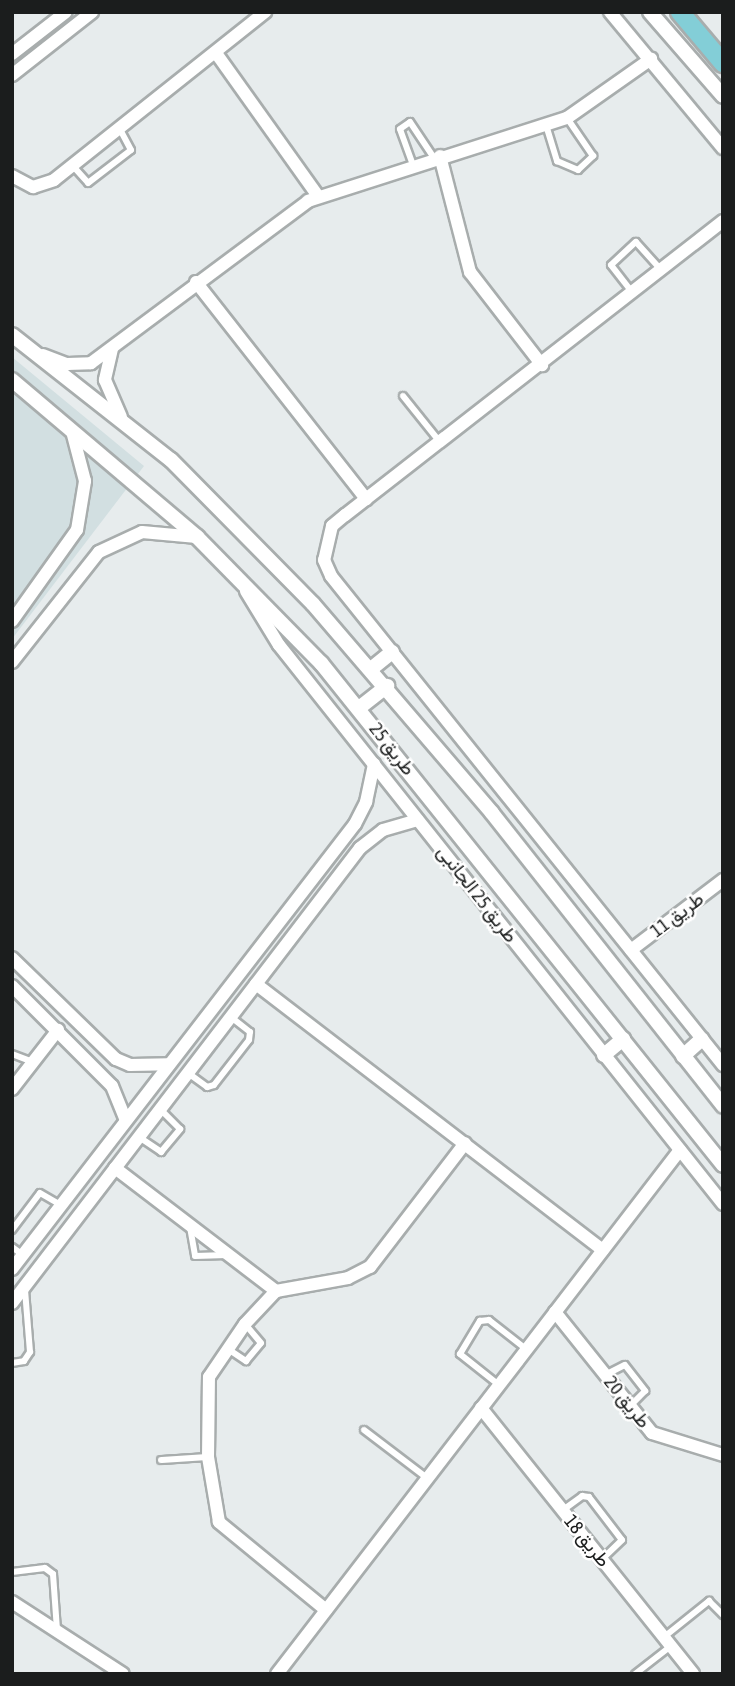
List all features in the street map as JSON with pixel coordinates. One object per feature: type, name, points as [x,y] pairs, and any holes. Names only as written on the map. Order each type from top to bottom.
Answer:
[{"type":"main road","points":[[680,12],[723,63]]},
{"type":"street","points":[[12,54],[66,12]]},
{"type":"street","points":[[12,75],[92,12]]},
{"type":"street","points":[[12,176],[45,186],[265,12]]},
{"type":"street","points":[[610,12],[723,148]]},
{"type":"street","points":[[650,12],[723,96]]},
{"type":"street","points":[[216,52],[318,196]]},
{"type":"street","points":[[37,353],[79,366],[112,349],[197,282],[318,196],[567,118],[651,59]]},
{"type":"street","points":[[437,157],[470,272],[542,365]]},
{"type":"street","points":[[723,221],[542,365],[331,526],[324,560],[392,652],[723,1065]]},
{"type":"street","points":[[197,282],[366,499]]},
{"type":"street","name":"طريق 25","points":[[12,335],[124,420],[208,495],[387,686],[723,1106]]},
{"type":"street","points":[[112,349],[105,380],[124,420]]},
{"type":"street","name":"طريق 25","points":[[12,380],[197,537],[239,578],[359,708],[723,1165]]},
{"type":"street","points":[[12,387],[31,395]]},
{"type":"street","points":[[12,621],[77,530],[85,481],[70,427]]},
{"type":"street","points":[[12,662],[99,552],[142,533],[197,537]]},
{"type":"street","name":"طريق 25 الجانبى","points":[[239,578],[272,635],[723,1204]]},
{"type":"street","points":[[371,669],[392,652]]},
{"type":"street","points":[[359,708],[387,686]]},
{"type":"street","points":[[12,1269],[18,1251],[61,1205],[355,824],[366,802],[374,764]]},
{"type":"street","points":[[12,1303],[360,848],[383,830],[418,820]]},
{"type":"street","name":"طريق 11","points":[[631,950],[723,880]]},
{"type":"street","points":[[12,958],[116,1059],[130,1065],[169,1064]]},
{"type":"street","points":[[256,984],[603,1250]]},
{"type":"street","points":[[12,986],[112,1086],[126,1120]]},
{"type":"street","points":[[12,1089],[58,1030]]},
{"type":"street","points":[[604,1055],[623,1039]]},
{"type":"street","points":[[683,1056],[702,1039]]},
{"type":"street","points":[[326,1610],[226,1532],[212,1505],[205,1394],[226,1348],[276,1291],[348,1278],[370,1267],[465,1143]]},
{"type":"street","points":[[276,1674],[680,1150]]},
{"type":"street","points":[[115,1168],[276,1291]]},
{"type":"street","name":"طريق 20","points":[[555,1312],[629,1406],[664,1439],[723,1455]]},
{"type":"street","name":"طريق 18","points":[[481,1408],[693,1674]]},
{"type":"street","points":[[12,1602],[124,1674]]},
{"type":"lane","points":[[546,125],[557,161],[578,170],[593,156],[567,118]]},
{"type":"lane","points":[[413,165],[400,129],[410,122],[437,157]]},
{"type":"lane","points":[[72,165],[88,183],[134,149],[120,128]]},
{"type":"lane","points":[[632,293],[613,261],[638,242],[661,270]]},
{"type":"lane","points":[[403,396],[440,442]]},
{"type":"lane","points":[[188,1073],[211,1087],[227,1068],[250,1036],[231,1017]]},
{"type":"lane","points":[[12,1054],[33,1062]]},
{"type":"lane","points":[[139,1138],[161,1152],[180,1129],[160,1109]]},
{"type":"lane","points":[[12,1230],[40,1193],[61,1205]]},
{"type":"lane","points":[[190,1225],[195,1256],[229,1255]]},
{"type":"lane","points":[[12,1363],[24,1361],[30,1352],[25,1286]]},
{"type":"lane","points":[[499,1385],[460,1354],[480,1321],[489,1320],[526,1349]]},
{"type":"lane","points":[[226,1348],[246,1361],[261,1343],[245,1324]]},
{"type":"lane","points":[[605,1375],[625,1365],[645,1391],[629,1406]]},
{"type":"lane","points":[[363,1430],[427,1478]]},
{"type":"lane","points":[[161,1460],[208,1457]]},
{"type":"lane","points":[[563,1510],[584,1494],[589,1497],[622,1540],[602,1559]]},
{"type":"lane","points":[[12,1572],[50,1570],[57,1631]]},
{"type":"lane","points":[[635,1674],[709,1601],[723,1615]]},
{"type":"shaded area","points":[[12,357],[144,466],[12,639]]}]
